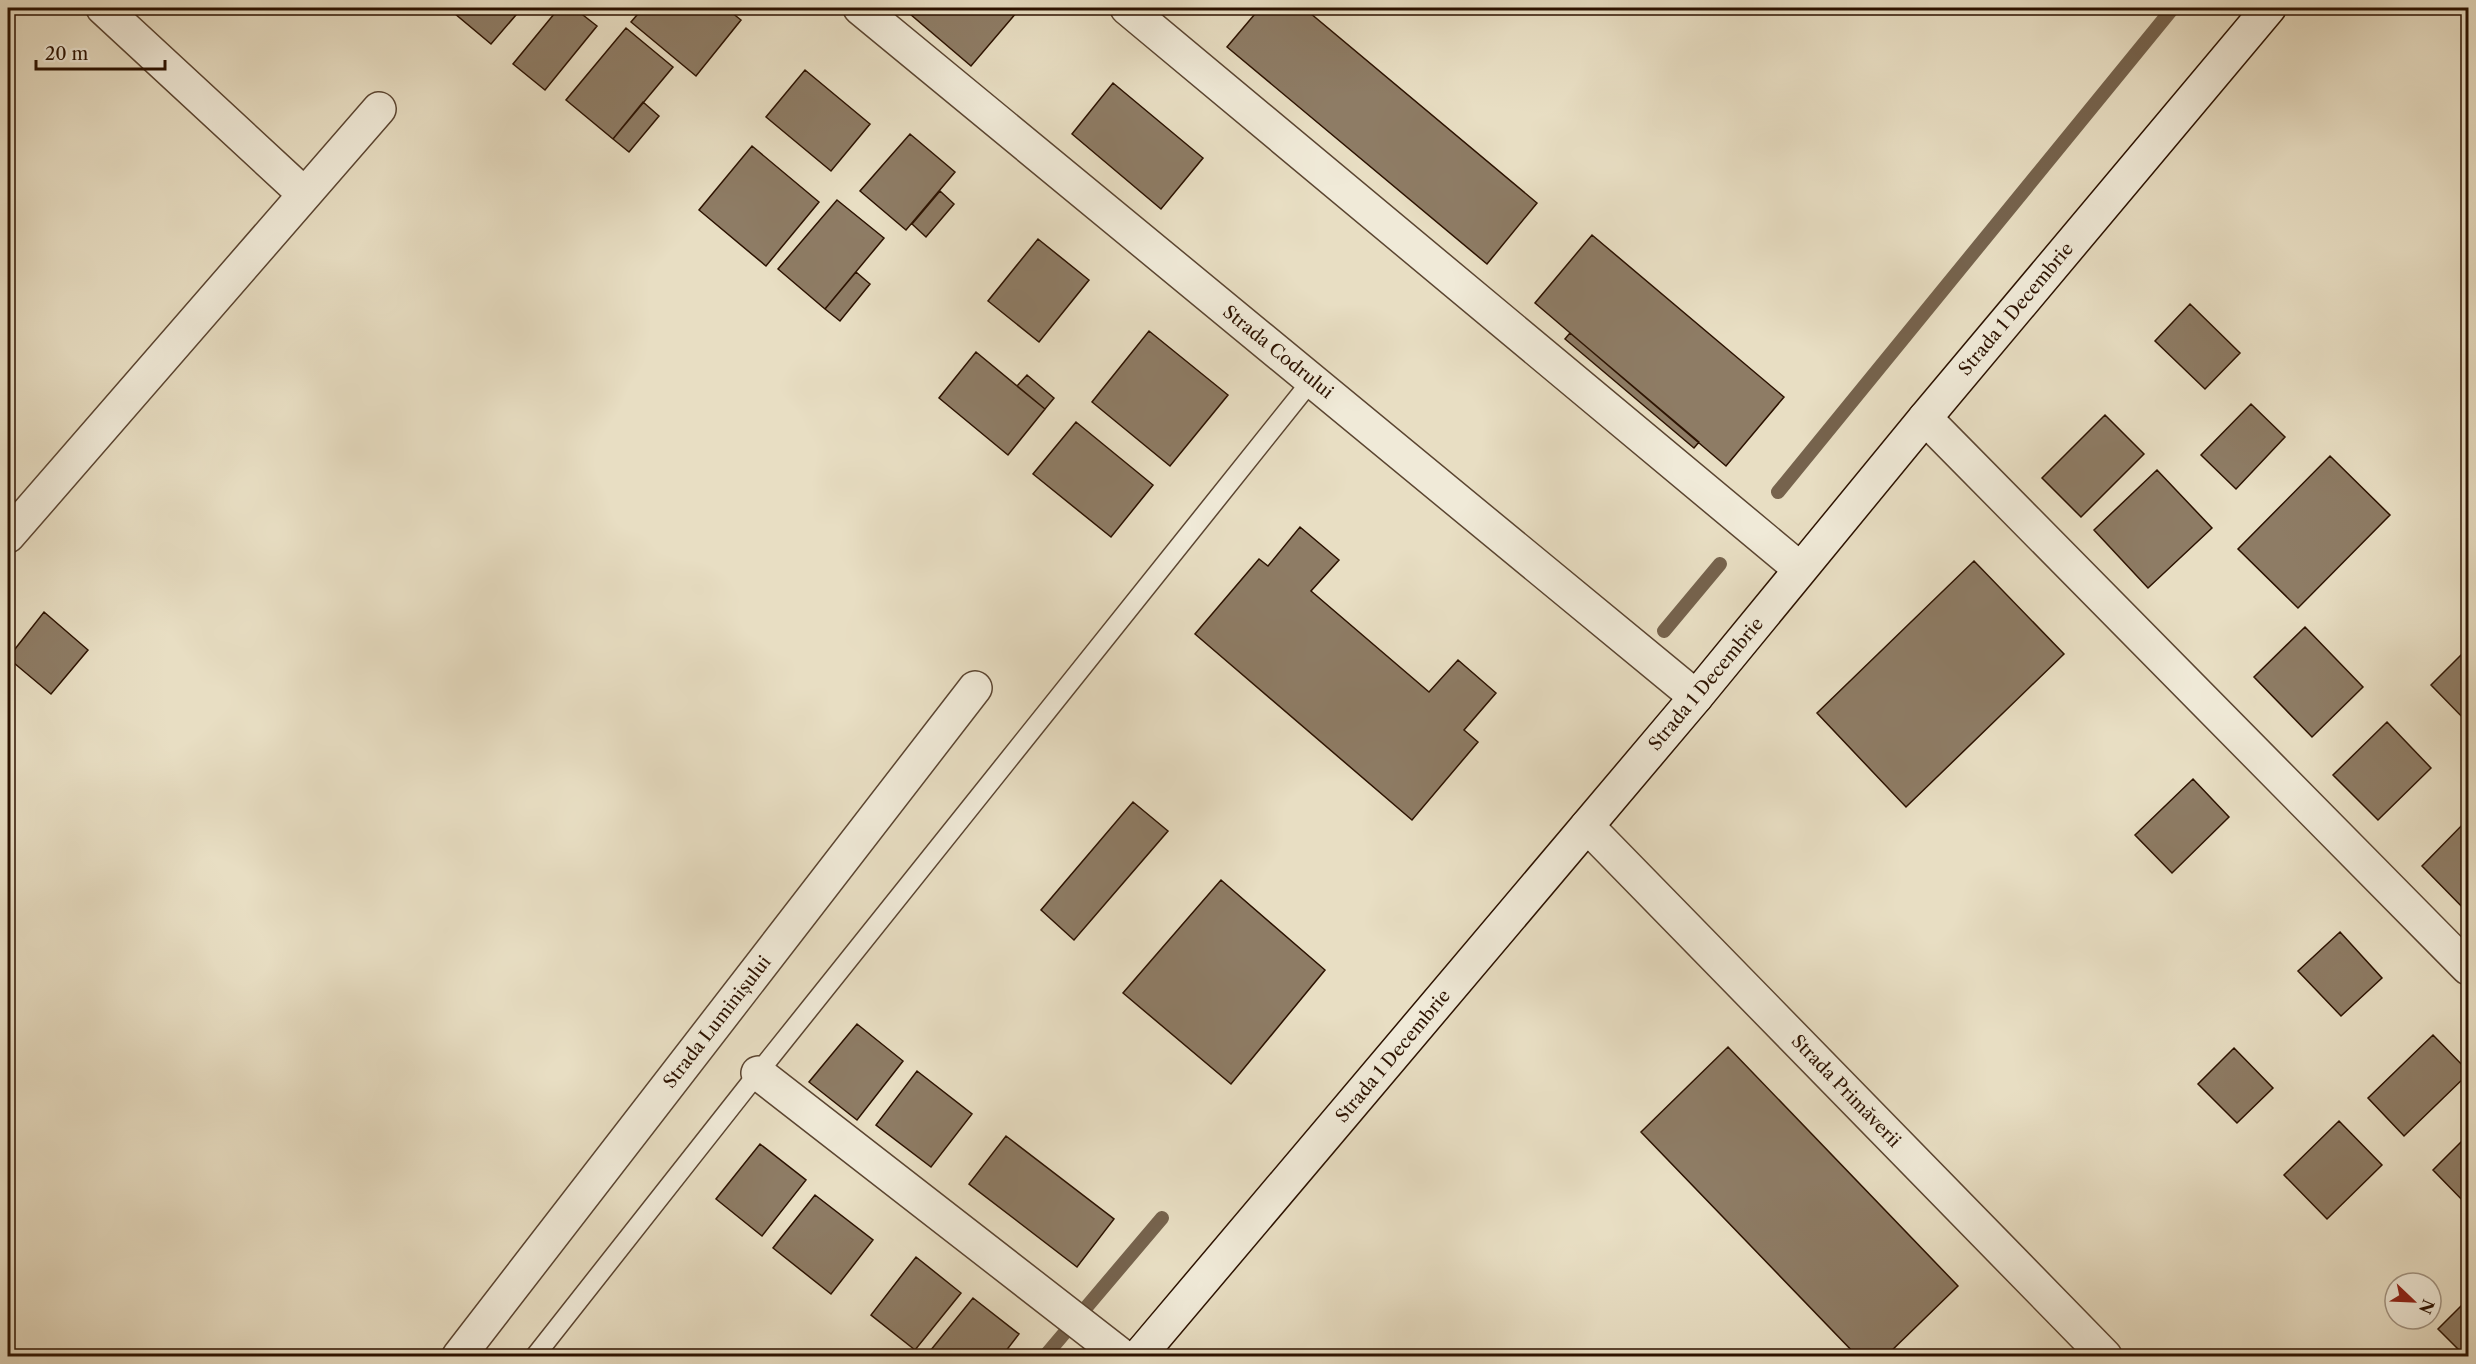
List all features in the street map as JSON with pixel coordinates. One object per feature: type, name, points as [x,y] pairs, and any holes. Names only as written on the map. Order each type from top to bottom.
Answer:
[{"type":"street","points":[[103,8],[304,194]]},
{"type":"street","name":"Strada Codrului","points":[[860,8],[1696,697]]},
{"type":"street","points":[[1127,8],[1800,569]]},
{"type":"street","name":"Strada 1 Decembrie","points":[[1139,1356],[1696,697],[1925,418],[2269,8]]},
{"type":"street","points":[[8,536],[379,109]]},
{"type":"street","points":[[1925,418],[2469,968]]},
{"type":"street","name":"Strada Luminișului","points":[[459,1356],[975,688]]},
{"type":"street","name":"Strada Primăverii","points":[[1587,826],[2105,1356]]},
{"type":"street","points":[[758,1073],[1122,1356]]},
{"type":"lane","points":[[534,1356],[1312,380]]},
{"type":"building","points":[[448,8],[522,8],[491,44]]},
{"type":"building","points":[[559,8],[574,8],[597,26],[545,90],[513,64]]},
{"type":"building","points":[[643,8],[726,8],[741,20],[696,76],[631,22]]},
{"type":"building","points":[[903,8],[1012,8],[1017,12],[971,66]]},
{"type":"building","points":[[1260,8],[1304,8],[1537,203],[1487,264],[1227,47]]},
{"type":"building","points":[[626,28],[673,67],[613,139],[566,100]]},
{"type":"building","points":[[805,70],[870,124],[831,171],[766,117]]},
{"type":"building","points":[[1113,83],[1203,158],[1161,209],[1072,134]]},
{"type":"building","points":[[643,102],[659,116],[629,152],[613,139]]},
{"type":"building","points":[[910,134],[955,172],[906,230],[860,191]]},
{"type":"building","points":[[752,146],[819,202],[766,266],[699,210]]},
{"type":"building","points":[[940,191],[954,204],[926,237],[912,224]]},
{"type":"building","points":[[837,200],[884,238],[825,309],[778,269]]},
{"type":"building","points":[[1592,235],[1784,397],[1726,466],[1535,303]]},
{"type":"building","points":[[1038,239],[1089,280],[1039,342],[988,301]]},
{"type":"building","points":[[856,272],[870,284],[840,321],[825,309]]},
{"type":"building","points":[[2190,304],[2240,353],[2205,389],[2155,341]]},
{"type":"building","points":[[1149,331],[1228,395],[1170,466],[1092,402]]},
{"type":"building","points":[[1570,333],[1699,442],[1694,448],[1565,339]]},
{"type":"building","points":[[976,352],[1045,409],[1008,455],[939,398]]},
{"type":"building","points":[[1027,375],[1054,398],[1045,409],[1017,386]]},
{"type":"building","points":[[2251,404],[2285,437],[2236,489],[2201,455]]},
{"type":"building","points":[[2105,415],[2144,454],[2081,517],[2042,478]]},
{"type":"building","points":[[1076,422],[1153,485],[1111,537],[1033,474]]},
{"type":"building","points":[[2330,456],[2390,515],[2298,608],[2238,549]]},
{"type":"building","points":[[2157,470],[2212,528],[2148,588],[2094,530]]},
{"type":"building","points":[[1300,527],[1339,560],[1311,591],[1429,692],[1458,660],[1496,693],[1464,730],[1478,742],[1412,820],[1195,634],[1259,559],[1268,566]]},
{"type":"building","points":[[1974,561],[2064,654],[1906,807],[1817,713]]},
{"type":"building","points":[[44,612],[88,650],[51,694],[8,658]]},
{"type":"building","points":[[2305,627],[2363,687],[2312,737],[2254,677]]},
{"type":"building","points":[[2468,648],[2468,723],[2431,685]]},
{"type":"building","points":[[2387,722],[2431,768],[2378,820],[2333,775]]},
{"type":"building","points":[[2193,779],[2229,817],[2172,873],[2135,835]]},
{"type":"building","points":[[1133,802],[1168,831],[1074,940],[1041,910]]},
{"type":"building","points":[[2468,819],[2468,913],[2422,866]]},
{"type":"building","points":[[1221,880],[1325,970],[1231,1084],[1123,993]]},
{"type":"building","points":[[2340,932],[2382,978],[2341,1016],[2298,971]]},
{"type":"building","points":[[857,1024],[903,1061],[857,1120],[809,1082]]},
{"type":"building","points":[[2433,1035],[2468,1071],[2468,1074],[2404,1136],[2368,1098]]},
{"type":"building","points":[[1728,1047],[1958,1286],[1886,1356],[1857,1356],[1641,1132]]},
{"type":"building","points":[[2234,1048],[2273,1088],[2237,1123],[2198,1084]]},
{"type":"building","points":[[917,1071],[972,1114],[931,1167],[876,1125]]},
{"type":"building","points":[[2339,1121],[2382,1165],[2327,1219],[2284,1175]]},
{"type":"building","points":[[2468,1135],[2468,1206],[2433,1170]]},
{"type":"building","points":[[1006,1136],[1114,1219],[1077,1267],[969,1184]]},
{"type":"building","points":[[760,1144],[806,1180],[762,1236],[716,1199]]},
{"type":"building","points":[[815,1195],[873,1240],[831,1294],[773,1248]]},
{"type":"building","points":[[916,1257],[961,1293],[915,1350],[871,1315]]},
{"type":"building","points":[[973,1298],[1019,1334],[1002,1356],[926,1356]]},
{"type":"building","points":[[2468,1299],[2468,1356],[2465,1356],[2440,1331],[2443,1331],[2443,1324]]},
{"type":"waterway","points":[[1778,492],[2173,8]]},
{"type":"waterway","points":[[1664,631],[1720,564]]},
{"type":"waterway","points":[[1045,1356],[1162,1218]]}]
